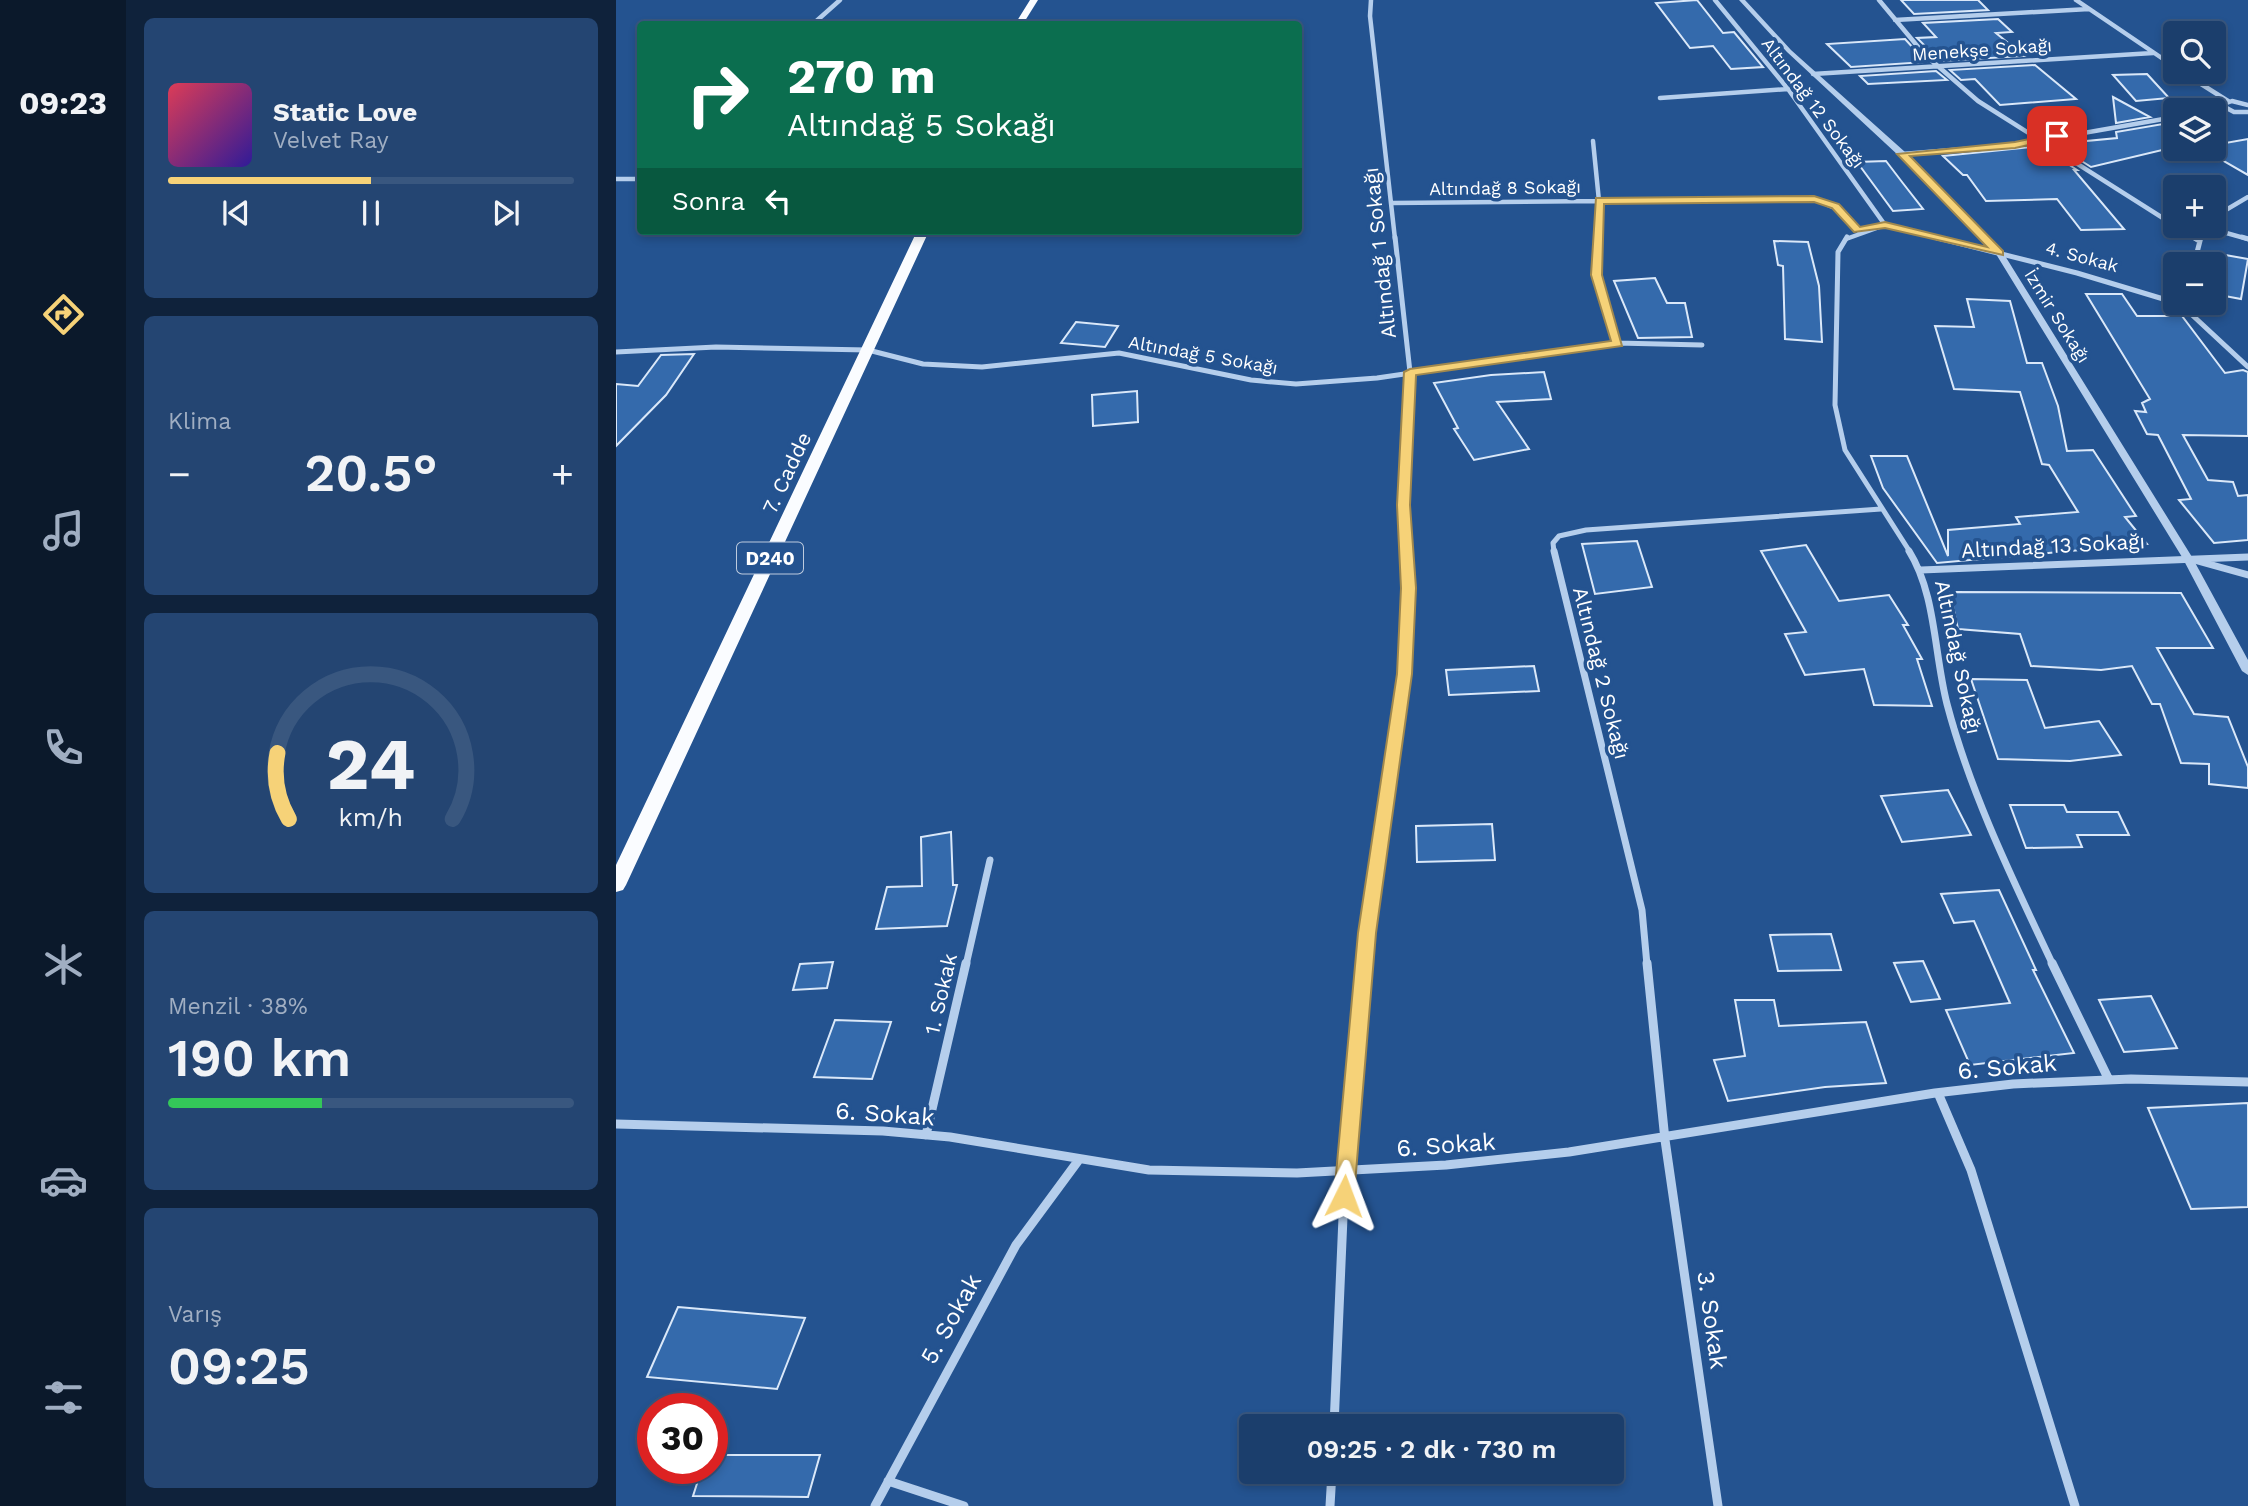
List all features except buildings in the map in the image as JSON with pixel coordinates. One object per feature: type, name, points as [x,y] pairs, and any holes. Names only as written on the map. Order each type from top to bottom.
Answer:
[{"type":"main road","points":[[1021,21],[1034,0]]},
{"type":"main road","name":"7. Cadde","points":[[616,885],[921,235]]},
{"type":"street","points":[[816,21],[840,0]]},
{"type":"street","name":"Altındağ 1 Sokağı","points":[[1335,1414],[1345,1171],[1367,933],[1405,674],[1409,588],[1404,505],[1410,372],[1372,36],[1371,0]]},
{"type":"street","name":"Altındağ 12 Sokağı","points":[[1715,0],[1788,89],[1885,225]]},
{"type":"street","name":"İzmir Sokağı","points":[[1742,0],[1813,74],[1902,154],[1999,253],[2187,557],[2248,671]]},
{"type":"street","points":[[1879,0],[1937,66],[1994,113],[2199,241]]},
{"type":"street","points":[[2076,0],[2163,59]]},
{"type":"street","points":[[1895,20],[2089,9]]},
{"type":"street","name":"Menekşe Sokağı","points":[[1813,74],[2153,53]]},
{"type":"street","points":[[2201,84],[2228,101],[2248,105]]},
{"type":"street","points":[[1660,99],[1788,89]]},
{"type":"street","points":[[2226,109],[2246,112],[2248,119]]},
{"type":"street","points":[[1902,154],[2040,141],[2163,119]]},
{"type":"street","points":[[1593,141],[1600,201],[1596,275],[1618,343]]},
{"type":"street","points":[[616,179],[637,178]]},
{"type":"street","points":[[2226,210],[2248,197]]},
{"type":"street","name":"Altındağ 8 Sokağı","points":[[1393,203],[1814,199],[1835,206],[1858,230]]},
{"type":"street","points":[[1858,230],[1885,225]]},
{"type":"street","name":"4. Sokak","points":[[1885,225],[2163,298]]},
{"type":"street","name":"Altındağ Sokağı","points":[[1858,230],[1842,243],[1836,265],[1835,405],[1845,450],[1921,570],[1947,704],[1980,803],[2000,854],[2108,1077]]},
{"type":"street","points":[[2226,232],[2248,239]]},
{"type":"street","points":[[2197,252],[2200,238]]},
{"type":"street","name":"4. Sokak","points":[[2192,315],[2248,367]]},
{"type":"street","name":"Altındağ 5 Sokağı","points":[[616,352],[716,347],[868,350],[923,364],[960,367],[1019,365],[1129,354],[1278,384],[1320,383],[1618,343],[1702,345]]},
{"type":"street","name":"Altındağ 2 Sokağı","points":[[1665,1140],[1642,911],[1555,561],[1553,543],[1559,536],[1586,530],[1881,509]]},
{"type":"street","points":[[2187,557],[2248,575]]},
{"type":"street","name":"Altındağ 13 Sokağı","points":[[1921,570],[2187,557],[2248,557]]},
{"type":"street","name":"1. Sokak","points":[[926,1135],[990,860]]},
{"type":"street","name":"6. Sokak","points":[[616,1124],[926,1135],[1078,1161],[1214,1172],[1345,1171],[1448,1165],[1665,1140],[1938,1093],[2108,1077],[2248,1082]]},
{"type":"street","points":[[1938,1093],[1971,1170],[2075,1506]]},
{"type":"street","name":"3. Sokak","points":[[1665,1140],[1718,1506]]},
{"type":"street","name":"5. Sokak","points":[[875,1506],[1010,1255],[1078,1161]]},
{"type":"street","points":[[888,1481],[964,1506]]},
{"type":"street","points":[[1330,1506],[1331,1484]]},
{"type":"route","points":[[1344,1196],[1367,933],[1405,674],[1409,588],[1404,505],[1410,372],[1618,343],[1596,275],[1600,201],[1814,199],[1844,212],[1858,230],[1885,225],[1999,253],[1902,154],[2015,145],[2057,136]]}]
